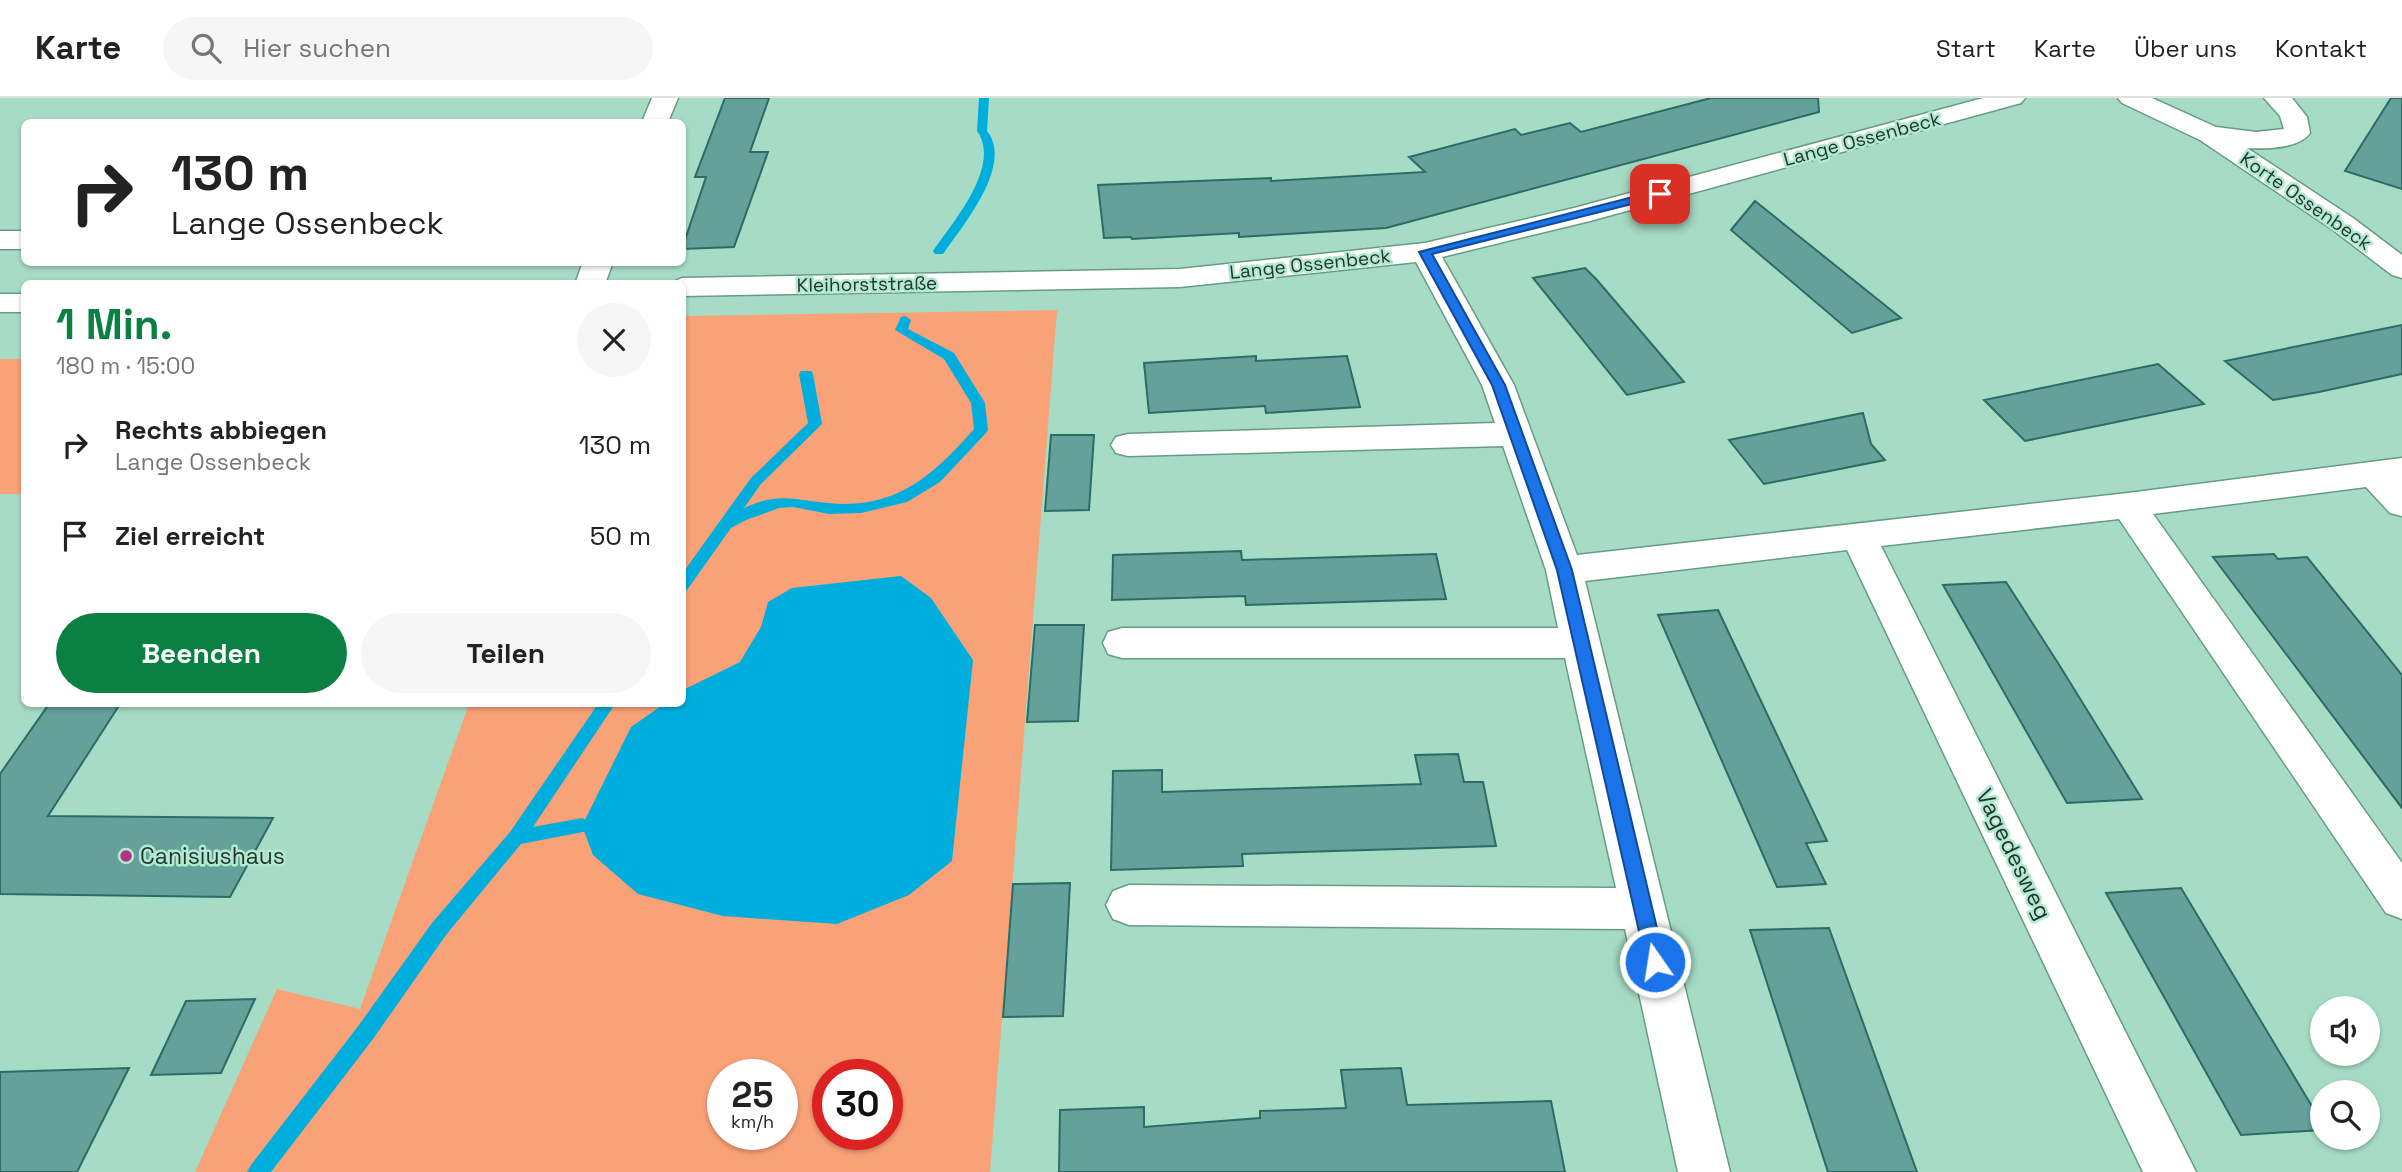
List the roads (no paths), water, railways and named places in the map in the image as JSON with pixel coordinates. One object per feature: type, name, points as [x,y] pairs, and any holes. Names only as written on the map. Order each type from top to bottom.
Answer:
[{"type":"street","points":[[656,119],[665,98]]},
{"type":"street","name":"Lange Ossenbeck","points":[[1051,280],[1180,278],[1425,252],[1580,215],[2012,98]]},
{"type":"street","name":"Korte Ossenbeck","points":[[2132,98],[2209,134],[2343,224],[2402,269]]},
{"type":"street","name":"Korte Ossenbeck","points":[[2209,134],[2261,141],[2284,139],[2297,133],[2297,121],[2277,98]]},
{"type":"street","points":[[0,240],[21,240]]},
{"type":"street","points":[[1425,252],[1498,385],[1564,570],[1704,1172]]},
{"type":"street","name":"Kleihorststraße","points":[[686,287],[1051,280]]},
{"type":"street","points":[[0,303],[21,303]]},
{"type":"street","points":[[1128,445],[1516,434]]},
{"type":"street","points":[[1564,570],[2128,505],[2387,471],[2402,504]]},
{"type":"street","points":[[2128,505],[2402,899]]},
{"type":"street","name":"Vagedesweg","points":[[1857,536],[2170,1172]]},
{"type":"street","points":[[1122,643],[1583,643]]},
{"type":"street","points":[[1129,905],[1643,909]]},
{"type":"water","points":[[901,576],[931,598],[973,660],[952,861],[909,895],[837,924],[723,916],[638,894],[593,855],[582,826],[631,727],[660,707],[686,707],[686,689],[740,662],[761,627],[768,602],[792,588]]},
{"type":"waterway","points":[[939,251],[980,190],[988,170],[989,140],[982,131],[984,98]]},
{"type":"waterway","points":[[726,524],[755,509],[779,503],[793,502],[835,509],[883,505],[919,490],[935,479],[965,449],[981,430],[978,403],[949,356],[901,330],[905,320]]},
{"type":"waterway","points":[[686,580],[756,481],[815,424],[806,374]]},
{"type":"waterway","points":[[516,837],[605,707]]},
{"type":"waterway","points":[[516,837],[582,826]]},
{"type":"waterway","points":[[258,1172],[366,1032],[439,929],[516,837]]},
{"type":"place","name":"Canisiushaus","points":[[126,856]]}]
